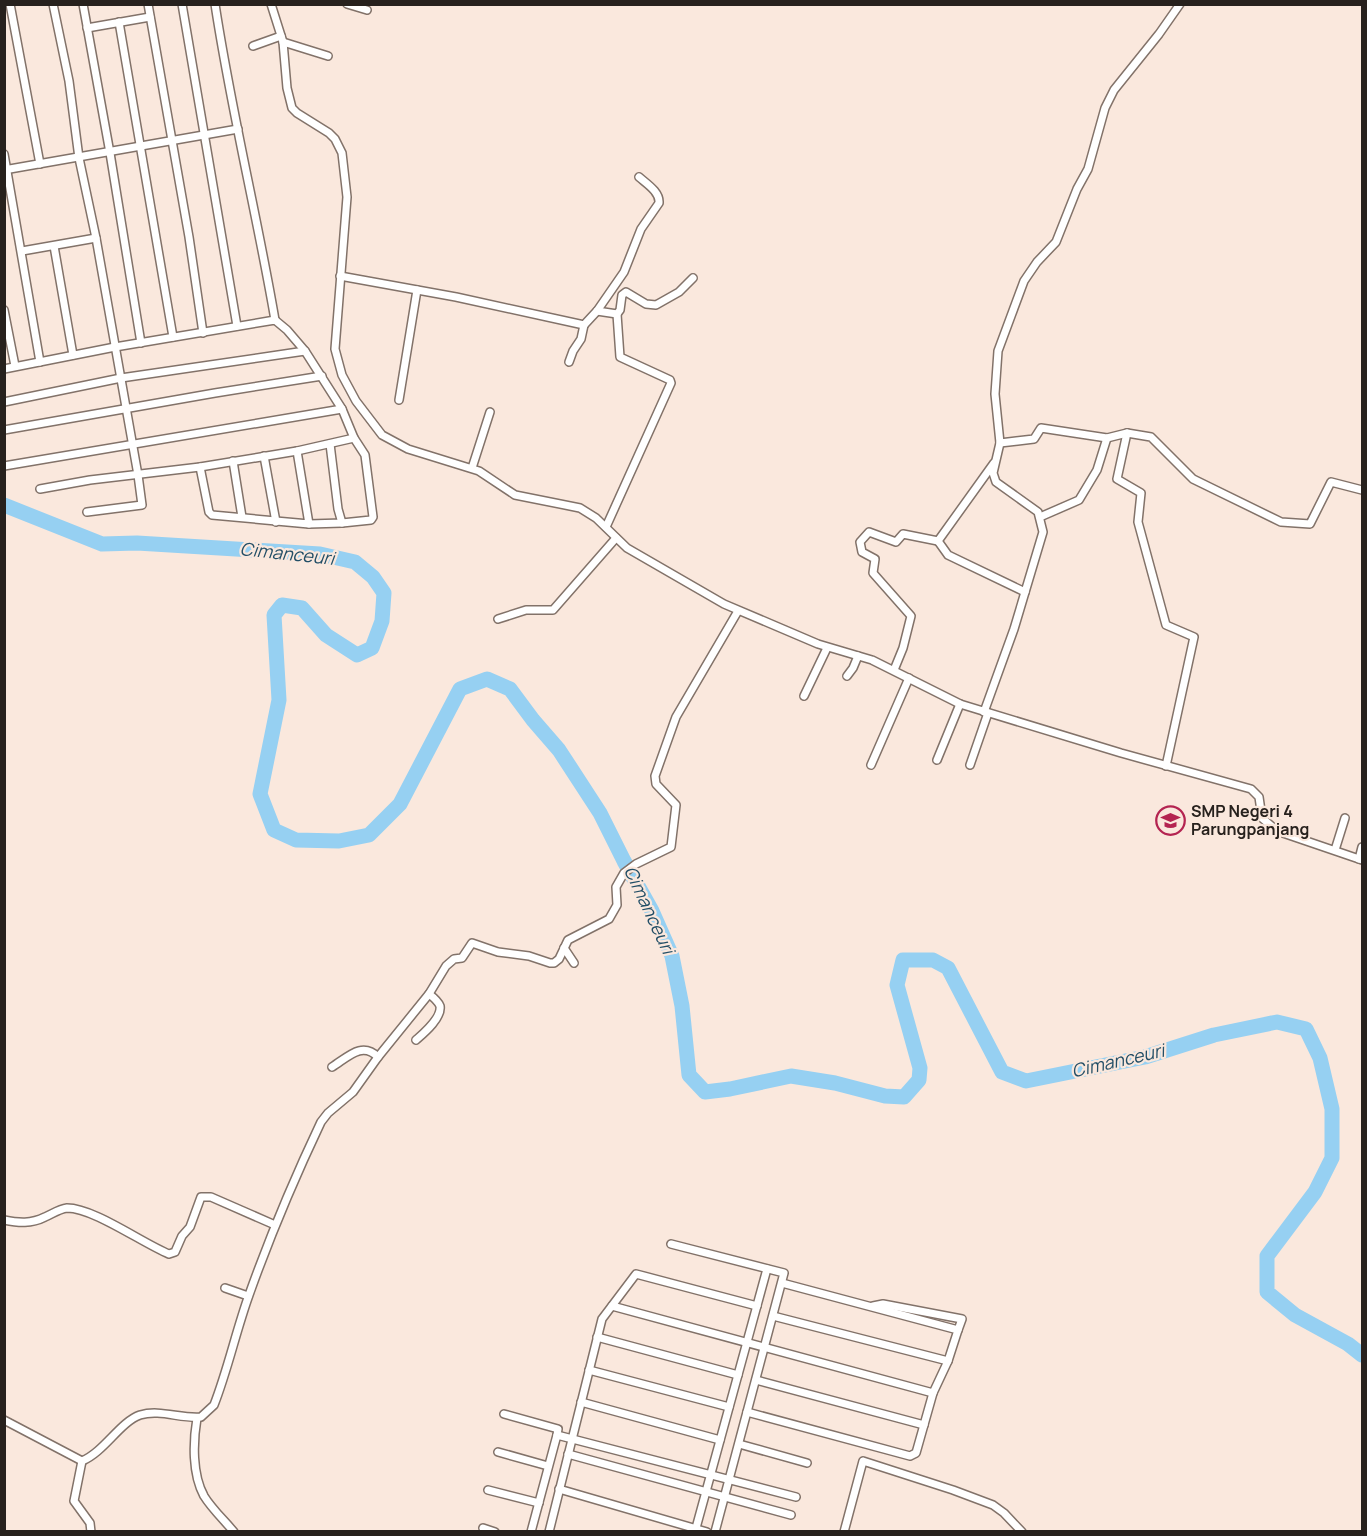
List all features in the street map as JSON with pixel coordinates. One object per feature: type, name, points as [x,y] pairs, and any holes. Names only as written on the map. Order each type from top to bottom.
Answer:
[{"type":"street","points":[[10,4],[40,164]]},
{"type":"street","points":[[53,4],[69,81],[79,158],[96,238],[142,505],[87,512]]},
{"type":"street","points":[[82,4],[110,153],[141,343]]},
{"type":"street","points":[[148,4],[203,333]]},
{"type":"street","points":[[182,4],[237,326]]},
{"type":"street","points":[[200,467],[211,514],[219,517],[309,524],[371,520],[374,514],[365,455],[354,438],[342,408],[305,351],[275,320],[214,4]]},
{"type":"street","points":[[271,4],[282,39],[287,88],[292,108],[336,139],[342,153],[347,197],[335,349],[342,375],[356,401],[375,428],[389,441],[472,468],[515,495],[572,505],[587,512],[645,560],[738,611],[827,648],[872,660],[960,704],[1251,789],[1259,797],[1262,818],[1277,831],[1361,860],[1362,847]]},
{"type":"street","points":[[347,4],[367,10]]},
{"type":"street","points":[[970,765],[1043,532],[1038,512],[994,479],[993,473],[1000,443],[995,394],[998,351],[1024,281],[1036,262],[1056,242],[1077,189],[1088,169],[1105,108],[1113,90],[1159,34],[1180,4]]},
{"type":"street","points":[[87,28],[150,17]]},
{"type":"street","points":[[119,22],[158,238],[173,338]]},
{"type":"street","points":[[253,46],[282,39],[328,56]]},
{"type":"street","points":[[6,170],[238,129]]},
{"type":"street","points":[[4,154],[40,362]]},
{"type":"street","points":[[569,362],[581,339],[584,325],[597,311],[624,272],[641,229],[659,203],[660,199],[656,192],[639,177]]},
{"type":"street","points":[[22,251],[96,238]]},
{"type":"street","points":[[54,246],[73,355]]},
{"type":"street","points":[[340,276],[456,297],[584,325]]},
{"type":"street","points":[[606,527],[671,383],[670,380],[620,357],[617,314],[620,310],[621,296],[625,292],[630,293],[646,304],[656,305],[679,292],[693,278]]},
{"type":"street","points":[[399,400],[417,290]]},
{"type":"street","points":[[4,310],[15,366]]},
{"type":"street","points":[[597,311],[617,314]]},
{"type":"street","points":[[4,369],[115,347],[275,320]]},
{"type":"street","points":[[4,402],[120,378],[305,351]]},
{"type":"street","points":[[4,430],[322,376]]},
{"type":"street","points":[[4,466],[342,408]]},
{"type":"street","points":[[472,468],[490,412]]},
{"type":"street","points":[[1000,443],[1034,439],[1041,428],[1107,438],[1127,433],[1151,437],[1193,479],[1281,522],[1310,524],[1331,482],[1362,490]]},
{"type":"street","points":[[1127,433],[1117,479],[1141,493],[1138,522],[1166,625],[1194,637],[1166,766]]},
{"type":"street","points":[[40,489],[90,480],[200,467],[297,451],[354,438]]},
{"type":"street","points":[[1040,518],[1079,500],[1097,470],[1107,438]]},
{"type":"street","points":[[330,444],[338,509],[342,523]]},
{"type":"street","points":[[297,451],[309,524]]},
{"type":"street","points":[[264,456],[276,522]]},
{"type":"street","points":[[938,541],[997,459]]},
{"type":"street","points":[[233,461],[242,517]]},
{"type":"street","points":[[894,670],[903,648],[911,616],[873,573],[875,559],[862,552],[860,542],[869,532],[896,542],[903,534],[938,541],[948,555],[1025,592]]},
{"type":"street","points":[[498,619],[526,610],[553,610],[616,538]]},
{"type":"street","points":[[4,1420],[82,1461],[93,1457],[131,1420],[140,1415],[153,1413],[197,1418],[207,1414],[214,1405],[248,1296],[275,1225],[321,1122],[352,1092],[429,994],[446,966],[452,960],[462,958],[472,943],[498,952],[529,956],[551,964],[558,960],[568,940],[609,919],[616,905],[616,887],[624,873],[636,864],[669,849],[672,843],[676,806],[656,784],[656,776],[676,717],[738,611]]},
{"type":"street","points":[[804,696],[827,648]]},
{"type":"street","points":[[847,676],[854,668],[858,656]]},
{"type":"street","points":[[871,765],[909,678]]},
{"type":"street","points":[[937,760],[960,704]]},
{"type":"street","points":[[1335,850],[1344,818]]},
{"type":"street","points":[[564,948],[574,963]]},
{"type":"street","points":[[416,1040],[427,1030],[439,1012],[438,1002],[429,994]]},
{"type":"street","points":[[332,1067],[364,1049],[370,1050],[378,1057]]},
{"type":"street","points":[[4,1220],[17,1223],[32,1222],[64,1208],[77,1209],[115,1225],[169,1254],[175,1252],[182,1236],[190,1227],[201,1197],[211,1197],[257,1215],[275,1225]]},
{"type":"street","points":[[671,1244],[784,1274],[715,1532]]},
{"type":"street","points":[[696,1528],[767,1269]]},
{"type":"street","points":[[549,1532],[602,1319],[636,1274],[757,1306]]},
{"type":"street","points":[[782,1284],[958,1330]]},
{"type":"street","points":[[225,1288],[248,1296]]},
{"type":"street","points":[[747,1412],[910,1456],[916,1453],[933,1393],[948,1361],[962,1319],[883,1304],[869,1307]]},
{"type":"street","points":[[612,1306],[933,1393]]},
{"type":"street","points":[[773,1316],[948,1361]]},
{"type":"street","points":[[597,1337],[738,1375]]},
{"type":"street","points":[[589,1370],[729,1407]]},
{"type":"street","points":[[756,1380],[924,1425]]},
{"type":"street","points":[[581,1402],[720,1440]]},
{"type":"street","points":[[504,1414],[558,1429],[531,1532]]},
{"type":"street","points":[[197,1418],[193,1439],[200,1486],[210,1504],[234,1532]]},
{"type":"street","points":[[557,1435],[796,1497]]},
{"type":"street","points":[[739,1444],[807,1463]]},
{"type":"street","points":[[498,1452],[548,1466]]},
{"type":"street","points":[[568,1454],[790,1515]]},
{"type":"street","points":[[82,1461],[74,1501],[90,1523],[91,1532]]},
{"type":"street","points":[[844,1532],[863,1461],[993,1505],[1022,1532]]},
{"type":"street","points":[[559,1489],[707,1532]]},
{"type":"street","points":[[488,1490],[539,1503]]},
{"type":"street","points":[[483,1528],[495,1532]]},
{"type":"waterway","name":"Cimanceuri","points":[[4,505],[102,544],[137,543],[320,554],[355,562],[373,577],[384,593],[382,621],[372,648],[357,655],[326,635],[302,608],[282,605],[274,615],[279,700],[260,794],[274,830],[296,840],[339,841],[369,835],[400,804],[460,689],[487,679],[510,689],[559,750],[600,813],[652,911],[672,956],[682,1006],[689,1075],[705,1092],[791,1076],[835,1083],[885,1096],[904,1097],[919,1080],[920,1068],[897,985],[903,960],[933,960],[948,968],[1002,1072],[1026,1081],[1145,1057],[1214,1035],[1277,1022],[1306,1029],[1320,1058],[1332,1109],[1332,1158],[1315,1192],[1267,1256],[1267,1292],[1295,1315],[1348,1344],[1362,1355]]},
{"type":"place","name":"SMP Negeri 4 Parungpanjang","points":[[1170,820]]}]
